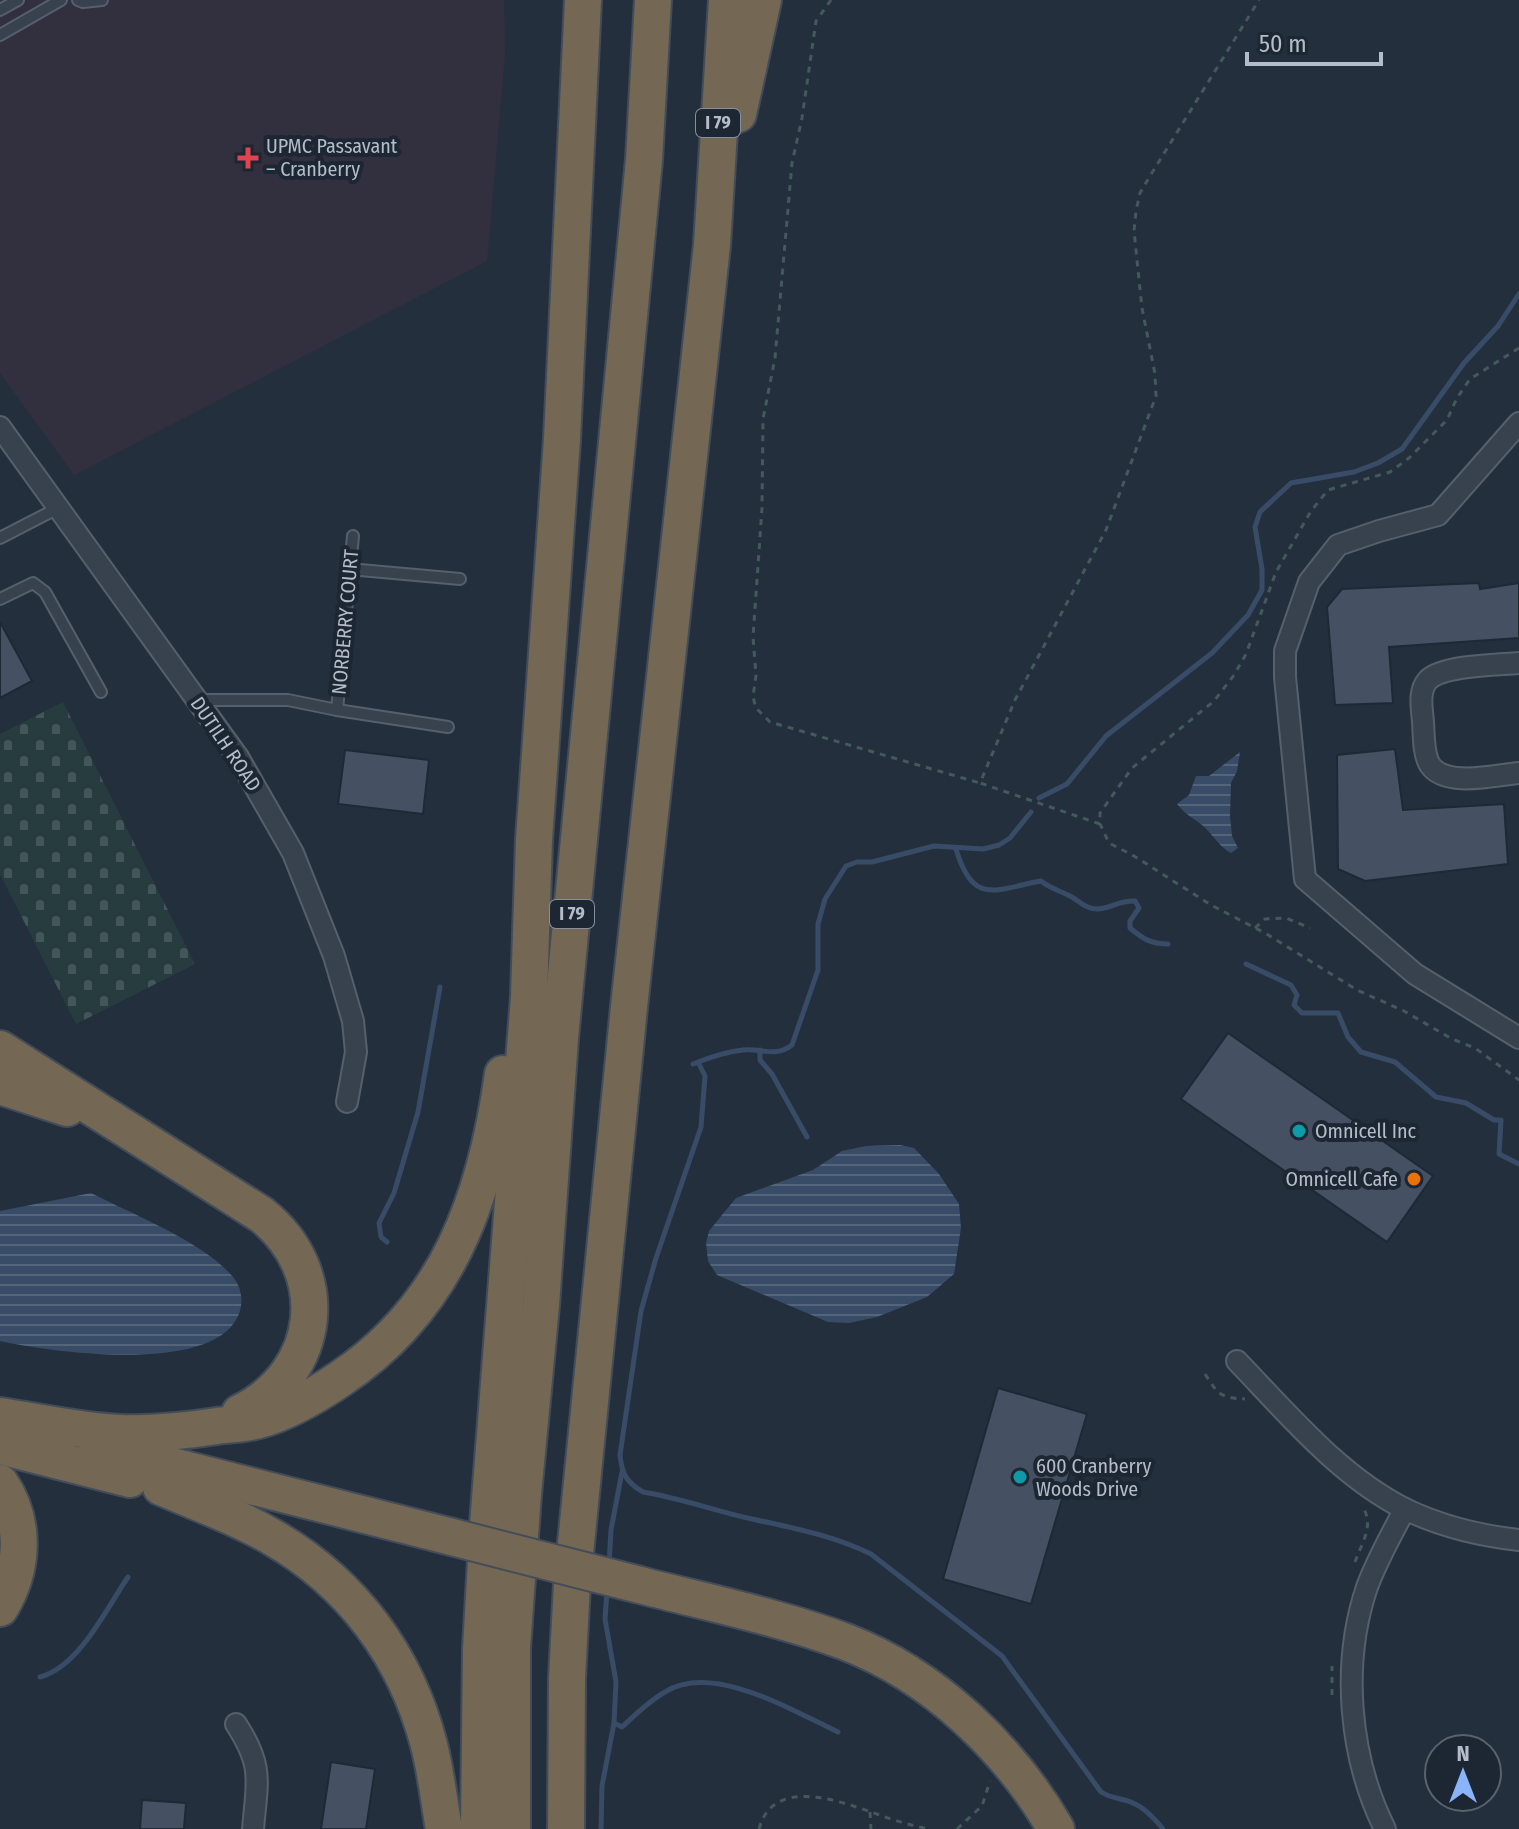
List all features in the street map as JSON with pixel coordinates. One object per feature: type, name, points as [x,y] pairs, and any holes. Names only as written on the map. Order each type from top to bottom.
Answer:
[{"type":"highway","points":[[570,0],[577,96]]},
{"type":"highway","points":[[479,1829],[482,1637],[529,997],[534,840],[562,439],[583,0]]},
{"type":"highway","name":"I 79","points":[[512,1829],[512,1648],[523,1494],[541,1305],[560,1038],[644,160],[653,0]]},
{"type":"highway","name":"I 79","points":[[566,1829],[567,1678],[580,1491],[712,245],[727,0]]},
{"type":"highway","points":[[712,245],[763,0]]},
{"type":"highway","points":[[0,1416],[119,1433],[163,1433],[257,1421],[318,1394],[378,1351],[402,1327],[446,1267],[471,1214],[479,1188],[500,1093],[534,840]]},
{"type":"highway","points":[[0,1049],[274,1225],[294,1250],[309,1296],[308,1330],[290,1372],[259,1402],[202,1429]]},
{"type":"highway","points":[[0,1086],[59,1105],[159,1150]]},
{"type":"highway","points":[[0,1416],[77,1441],[451,1547],[639,1595],[803,1627],[848,1643],[885,1660],[919,1681],[977,1728],[1028,1787],[1056,1829]]},
{"type":"highway","points":[[0,1446],[161,1487],[451,1547]]},
{"type":"highway","points":[[0,1483],[12,1506],[19,1536],[17,1568],[0,1608]]},
{"type":"highway","points":[[161,1487],[269,1535],[327,1574],[381,1635],[413,1695],[430,1747],[444,1829]]},
{"type":"highway","points":[[639,1595],[848,1667],[881,1685],[935,1721],[992,1776],[1031,1829]]},
{"type":"street","points":[[1519,423],[1438,515],[1338,545],[1309,582],[1285,651],[1305,879],[1415,974],[1519,1038]]},
{"type":"street","name":"DUTILH ROAD","points":[[0,427],[238,757],[277,822],[309,887],[345,989],[355,1036],[354,1069],[347,1102]]},
{"type":"street","points":[[1519,663],[1446,672],[1429,680],[1421,693],[1425,746],[1430,765],[1458,779],[1519,773]]},
{"type":"street","points":[[1237,1361],[1308,1435],[1354,1476],[1405,1509],[1457,1527],[1519,1540]]},
{"type":"street","points":[[1385,1829],[1367,1783],[1358,1746],[1352,1680],[1354,1650],[1367,1590],[1405,1509]]},
{"type":"street","points":[[236,1724],[249,1744],[258,1768],[253,1829]]},
{"type":"lane","points":[[0,10],[18,0]]},
{"type":"lane","points":[[0,35],[61,0]]},
{"type":"lane","points":[[78,0],[102,0]]},
{"type":"lane","points":[[0,538],[58,508]]},
{"type":"lane","name":"NORBERRY COURT","points":[[197,700],[288,700],[337,710],[353,536]]},
{"type":"lane","points":[[349,569],[460,579]]},
{"type":"lane","points":[[0,599],[33,583],[45,592],[101,692]]},
{"type":"lane","points":[[337,710],[448,727]]},
{"type":"path","points":[[831,0],[816,21],[792,163],[775,358],[763,419],[762,508],[753,637],[756,675],[753,697],[756,708],[770,722],[980,783],[1100,824]]},
{"type":"path","points":[[980,783],[1015,700],[1106,530],[1156,396],[1134,231],[1140,193],[1259,0]]},
{"type":"path","points":[[1255,928],[1265,919],[1286,918],[1310,928]]},
{"type":"path","points":[[1205,1374],[1225,1398],[1250,1400]]},
{"type":"path","points":[[1354,1563],[1369,1527],[1367,1513],[1360,1504]]},
{"type":"path","points":[[1332,1666],[1333,1707]]},
{"type":"path","points":[[957,1829],[982,1806],[992,1776]]},
{"type":"path","points":[[759,1829],[769,1809],[780,1802],[811,1796],[839,1801],[928,1829]]},
{"type":"path","points":[[870,1812],[871,1829]]},
{"type":"shaded area","name":"UPMC Passavant – Cranberry","points":[[0,0],[504,0],[505,54],[487,261],[74,475],[0,373]]},
{"type":"green space","points":[[63,702],[195,964],[76,1024],[0,874],[0,734]]},
{"type":"water","points":[[1240,752],[1237,771],[1231,783],[1230,816],[1232,836],[1238,848],[1231,853],[1177,804],[1189,795],[1196,776],[1209,776]]},
{"type":"water","points":[[900,1145],[914,1148],[939,1174],[959,1204],[961,1228],[954,1274],[927,1297],[877,1317],[849,1323],[828,1322],[717,1275],[708,1261],[706,1243],[709,1231],[736,1198],[813,1170],[842,1151],[866,1146]]},
{"type":"water","points":[[91,1193],[186,1241],[220,1264],[233,1277],[240,1291],[241,1306],[238,1316],[222,1334],[197,1346],[164,1353],[128,1355],[55,1350],[0,1341],[0,1211]]},
{"type":"building","points":[[1479,583],[1480,589],[1519,583],[1519,638],[1389,647],[1393,703],[1335,705],[1327,607],[1342,589]]},
{"type":"building","points":[[0,622],[32,681],[0,698]]},
{"type":"building","points":[[1395,749],[1403,810],[1504,804],[1508,864],[1365,881],[1338,869],[1337,755]]},
{"type":"building","points":[[345,750],[429,760],[423,814],[338,804]]},
{"type":"building","name":"Omnicell Inc","points":[[1228,1033],[1433,1176],[1387,1242],[1181,1099]]},
{"type":"building","name":"600 Cranberry Woods Drive","points":[[998,1388],[1087,1414],[1031,1604],[943,1579]]},
{"type":"building","points":[[331,1762],[375,1769],[366,1829],[321,1829]]},
{"type":"building","points":[[142,1800],[186,1803],[184,1829],[140,1829]]},
{"type":"waterway","points":[[1039,798],[1067,784],[1106,736],[1212,653],[1248,615],[1262,590],[1255,527],[1260,512],[1291,483],[1354,472],[1402,449],[1464,363],[1498,326],[1519,294]]},
{"type":"waterway","points":[[693,1064],[730,1052],[774,1052],[792,1045],[818,970],[818,924],[825,899],[846,866],[934,846],[983,849],[999,845],[1010,838],[1031,812]]},
{"type":"waterway","points":[[956,849],[970,880],[988,890],[1041,881],[1093,909],[1135,901],[1139,908],[1130,921],[1130,928],[1148,940],[1168,944]]},
{"type":"waterway","points":[[1246,964],[1291,985],[1297,995],[1294,1005],[1302,1013],[1338,1013],[1348,1037],[1361,1052],[1395,1062],[1436,1097],[1466,1103],[1494,1120],[1501,1120],[1499,1154],[1519,1164]]},
{"type":"waterway","points":[[387,1242],[381,1237],[379,1223],[394,1193],[418,1112],[440,987]]},
{"type":"waterway","points":[[760,1050],[760,1060],[772,1074],[807,1137]]},
{"type":"waterway","points":[[698,1062],[705,1076],[701,1127],[641,1311],[620,1455],[626,1477],[643,1492],[812,1533],[871,1554],[1002,1656],[1101,1792],[1137,1805],[1163,1829]]},
{"type":"waterway","points":[[609,1565],[611,1530],[622,1472]]},
{"type":"waterway","points":[[40,1677],[67,1662],[79,1649],[128,1577]]},
{"type":"waterway","points":[[607,1591],[605,1619],[616,1682],[614,1723],[622,1727],[665,1692],[684,1684],[706,1683],[753,1693],[838,1732]]},
{"type":"waterway","points":[[601,1829],[602,1786],[614,1723]]},
{"type":"place","name":"UPMC Passavant – Cranberry","points":[[248,158]]},
{"type":"place","name":"Omnicell Inc","points":[[1299,1131]]},
{"type":"place","name":"Omnicell Cafe","points":[[1414,1179]]},
{"type":"place","name":"600 Cranberry Woods Drive","points":[[1020,1477]]}]
